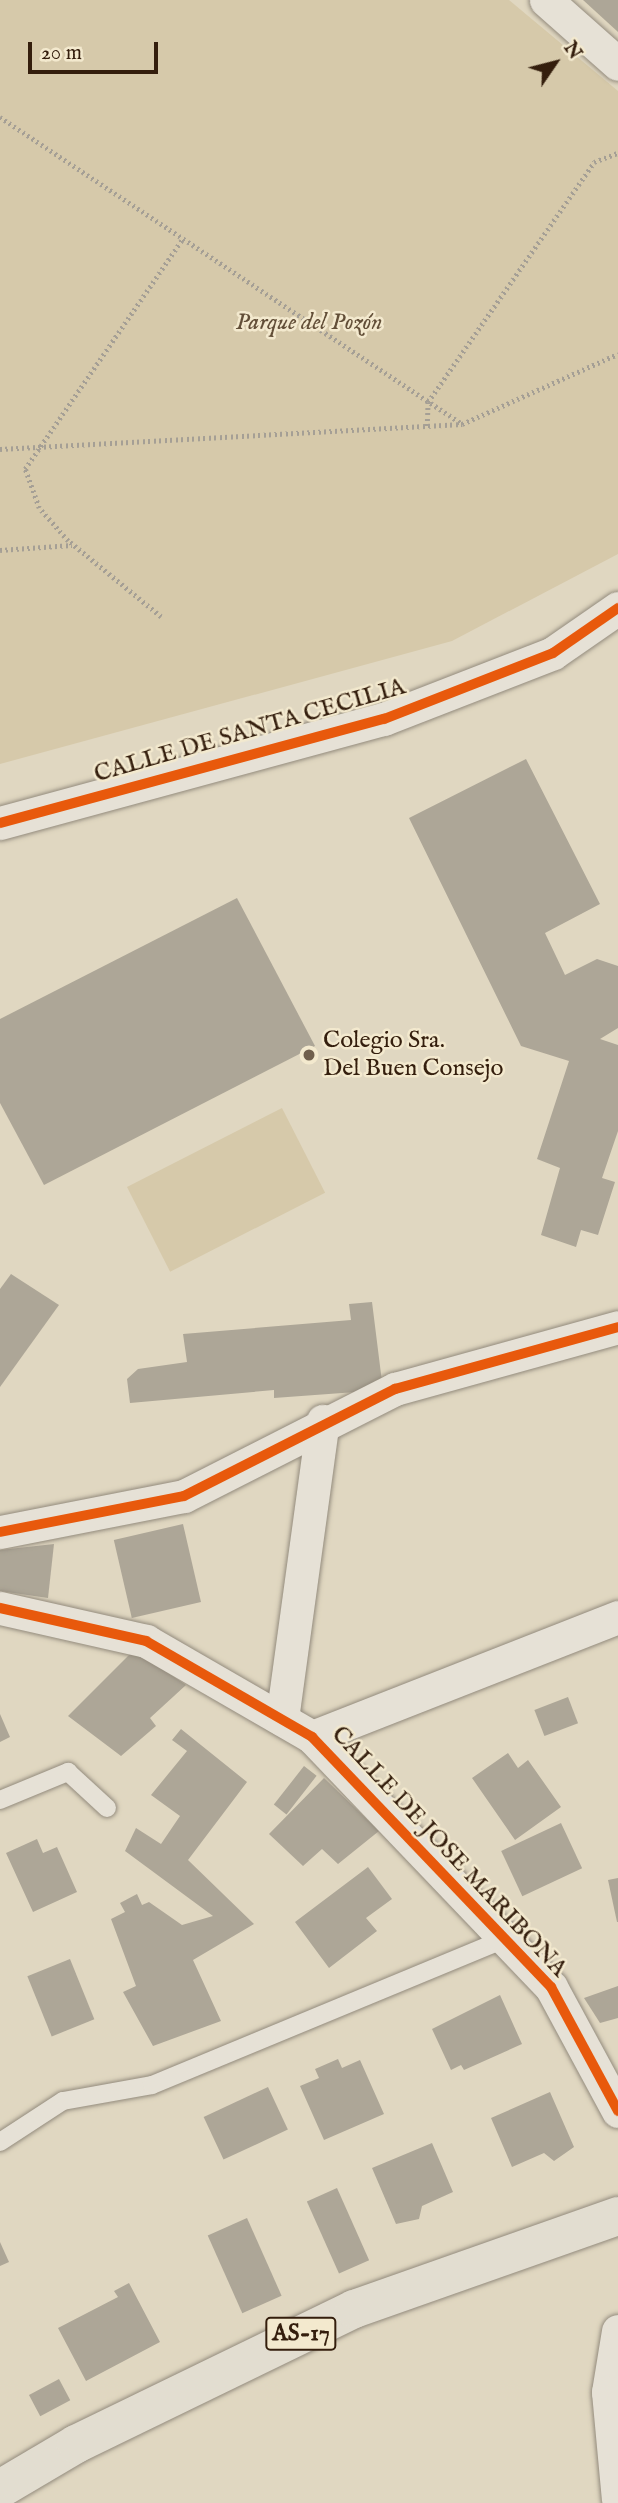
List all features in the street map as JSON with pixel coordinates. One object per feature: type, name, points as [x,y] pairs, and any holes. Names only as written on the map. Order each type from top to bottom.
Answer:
[{"type":"main road","name":"AS-17","points":[[0,2489],[76,2444],[354,2309],[618,2216]]},
{"type":"street","points":[[546,0],[618,64]]},
{"type":"street","name":"CALLE DE SANTA CECILIA","points":[[0,823],[384,719],[553,653],[618,608]]},
{"type":"street","points":[[0,1532],[184,1496],[323,1421],[395,1389],[618,1327]]},
{"type":"street","points":[[282,1719],[323,1421]]},
{"type":"street","name":"CALLE DE JOSE MARIBONA","points":[[0,1608],[146,1641],[312,1737],[551,1987],[618,2110]]},
{"type":"street","points":[[312,1737],[618,1617]]},
{"type":"street","points":[[618,2331],[608,2392],[618,2499]]},
{"type":"lane","points":[[0,1800],[68,1772],[107,1808]]},
{"type":"lane","points":[[0,2142],[63,2101],[152,2085],[505,1939]]},
{"type":"path","points":[[0,117],[462,424]]},
{"type":"path","points":[[427,426],[428,402],[594,162],[618,153]]},
{"type":"path","points":[[161,617],[73,545],[39,508],[25,470],[183,238]]},
{"type":"path","points":[[0,449],[462,424],[618,354]]},
{"type":"path","points":[[0,551],[73,545]]},
{"type":"green space","name":"Parque del Pozón","points":[[0,0],[509,0],[618,91],[618,554],[452,641],[0,764]]},
{"type":"green space","points":[[282,1108],[325,1193],[170,1272],[127,1187]]},
{"type":"building","points":[[583,0],[618,0],[618,32]]},
{"type":"building","points":[[526,759],[600,904],[545,933],[565,975],[597,959],[618,966],[618,1028],[600,1039],[618,1045],[618,1131],[602,1178],[615,1182],[598,1235],[581,1230],[576,1247],[541,1235],[560,1168],[537,1159],[569,1061],[521,1046],[409,818]]},
{"type":"building","points":[[237,898],[315,1046],[44,1185],[0,1103],[0,1019]]},
{"type":"building","points":[[11,1274],[59,1305],[0,1387],[0,1289]]},
{"type":"building","points":[[372,1302],[383,1390],[274,1398],[274,1390],[130,1403],[127,1379],[138,1369],[187,1362],[183,1334],[351,1320],[349,1304]]},
{"type":"building","points":[[183,1524],[201,1602],[132,1618],[114,1540]]},
{"type":"building","points":[[54,1544],[48,1598],[0,1591],[0,1550]]},
{"type":"building","points":[[134,1650],[186,1685],[150,1718],[156,1726],[121,1756],[68,1716]]},
{"type":"building","points":[[568,1697],[578,1723],[544,1736],[534,1710]]},
{"type":"building","points":[[0,1714],[10,1737],[0,1742]]},
{"type":"building","points":[[181,1729],[247,1782],[188,1860],[254,1924],[193,1960],[221,2021],[153,2046],[123,1992],[136,1986],[111,1919],[125,1912],[120,1903],[137,1894],[142,1905],[149,1902],[182,1925],[213,1916],[125,1851],[136,1828],[161,1844],[180,1816],[151,1795],[187,1751],[172,1740]]},
{"type":"building","points":[[508,1753],[518,1768],[528,1760],[561,1807],[515,1840],[472,1778]]},
{"type":"building","points":[[304,1766],[317,1776],[286,1814],[274,1805]]},
{"type":"building","points":[[324,1778],[379,1831],[338,1864],[322,1849],[303,1866],[269,1834]]},
{"type":"building","points":[[561,1823],[582,1868],[522,1896],[501,1851]]},
{"type":"building","points":[[37,1839],[43,1853],[57,1847],[77,1892],[33,1912],[6,1853]]},
{"type":"building","points":[[368,1867],[392,1899],[366,1918],[377,1931],[329,1968],[295,1922]]},
{"type":"building","points":[[618,1878],[618,1922],[617,1922],[608,1880]]},
{"type":"building","points":[[70,1959],[94,2019],[52,2036],[27,1976]]},
{"type":"building","points":[[618,1986],[618,2018],[600,2023],[584,1998]]},
{"type":"building","points":[[500,1995],[522,2044],[464,2070],[461,2065],[451,2070],[432,2029]]},
{"type":"building","points":[[338,2059],[342,2068],[360,2060],[384,2114],[324,2140],[300,2086],[319,2078],[315,2069]]},
{"type":"building","points":[[268,2087],[288,2130],[224,2160],[204,2117]]},
{"type":"building","points":[[550,2092],[574,2147],[554,2161],[544,2153],[512,2167],[491,2118]]},
{"type":"building","points":[[432,2143],[453,2192],[422,2206],[419,2219],[396,2224],[372,2168]]},
{"type":"building","points":[[337,2188],[369,2260],[339,2274],[307,2201]]},
{"type":"building","points":[[247,2218],[282,2296],[242,2313],[208,2235]]},
{"type":"building","points":[[0,2242],[9,2262],[0,2266]]},
{"type":"building","points":[[129,2283],[160,2342],[86,2381],[58,2328],[118,2297],[114,2291]]},
{"type":"building","points":[[59,2379],[70,2400],[40,2416],[29,2395]]},
{"type":"cycle path","points":[[0,823],[384,719],[553,653],[618,608]]},
{"type":"cycle path","points":[[0,1532],[184,1496],[395,1389],[618,1327]]},
{"type":"cycle path","points":[[0,1608],[146,1641],[312,1737],[551,1987],[618,2111]]},
{"type":"place","name":"Colegio Sra. Del Buen Consejo","points":[[309,1055]]}]
